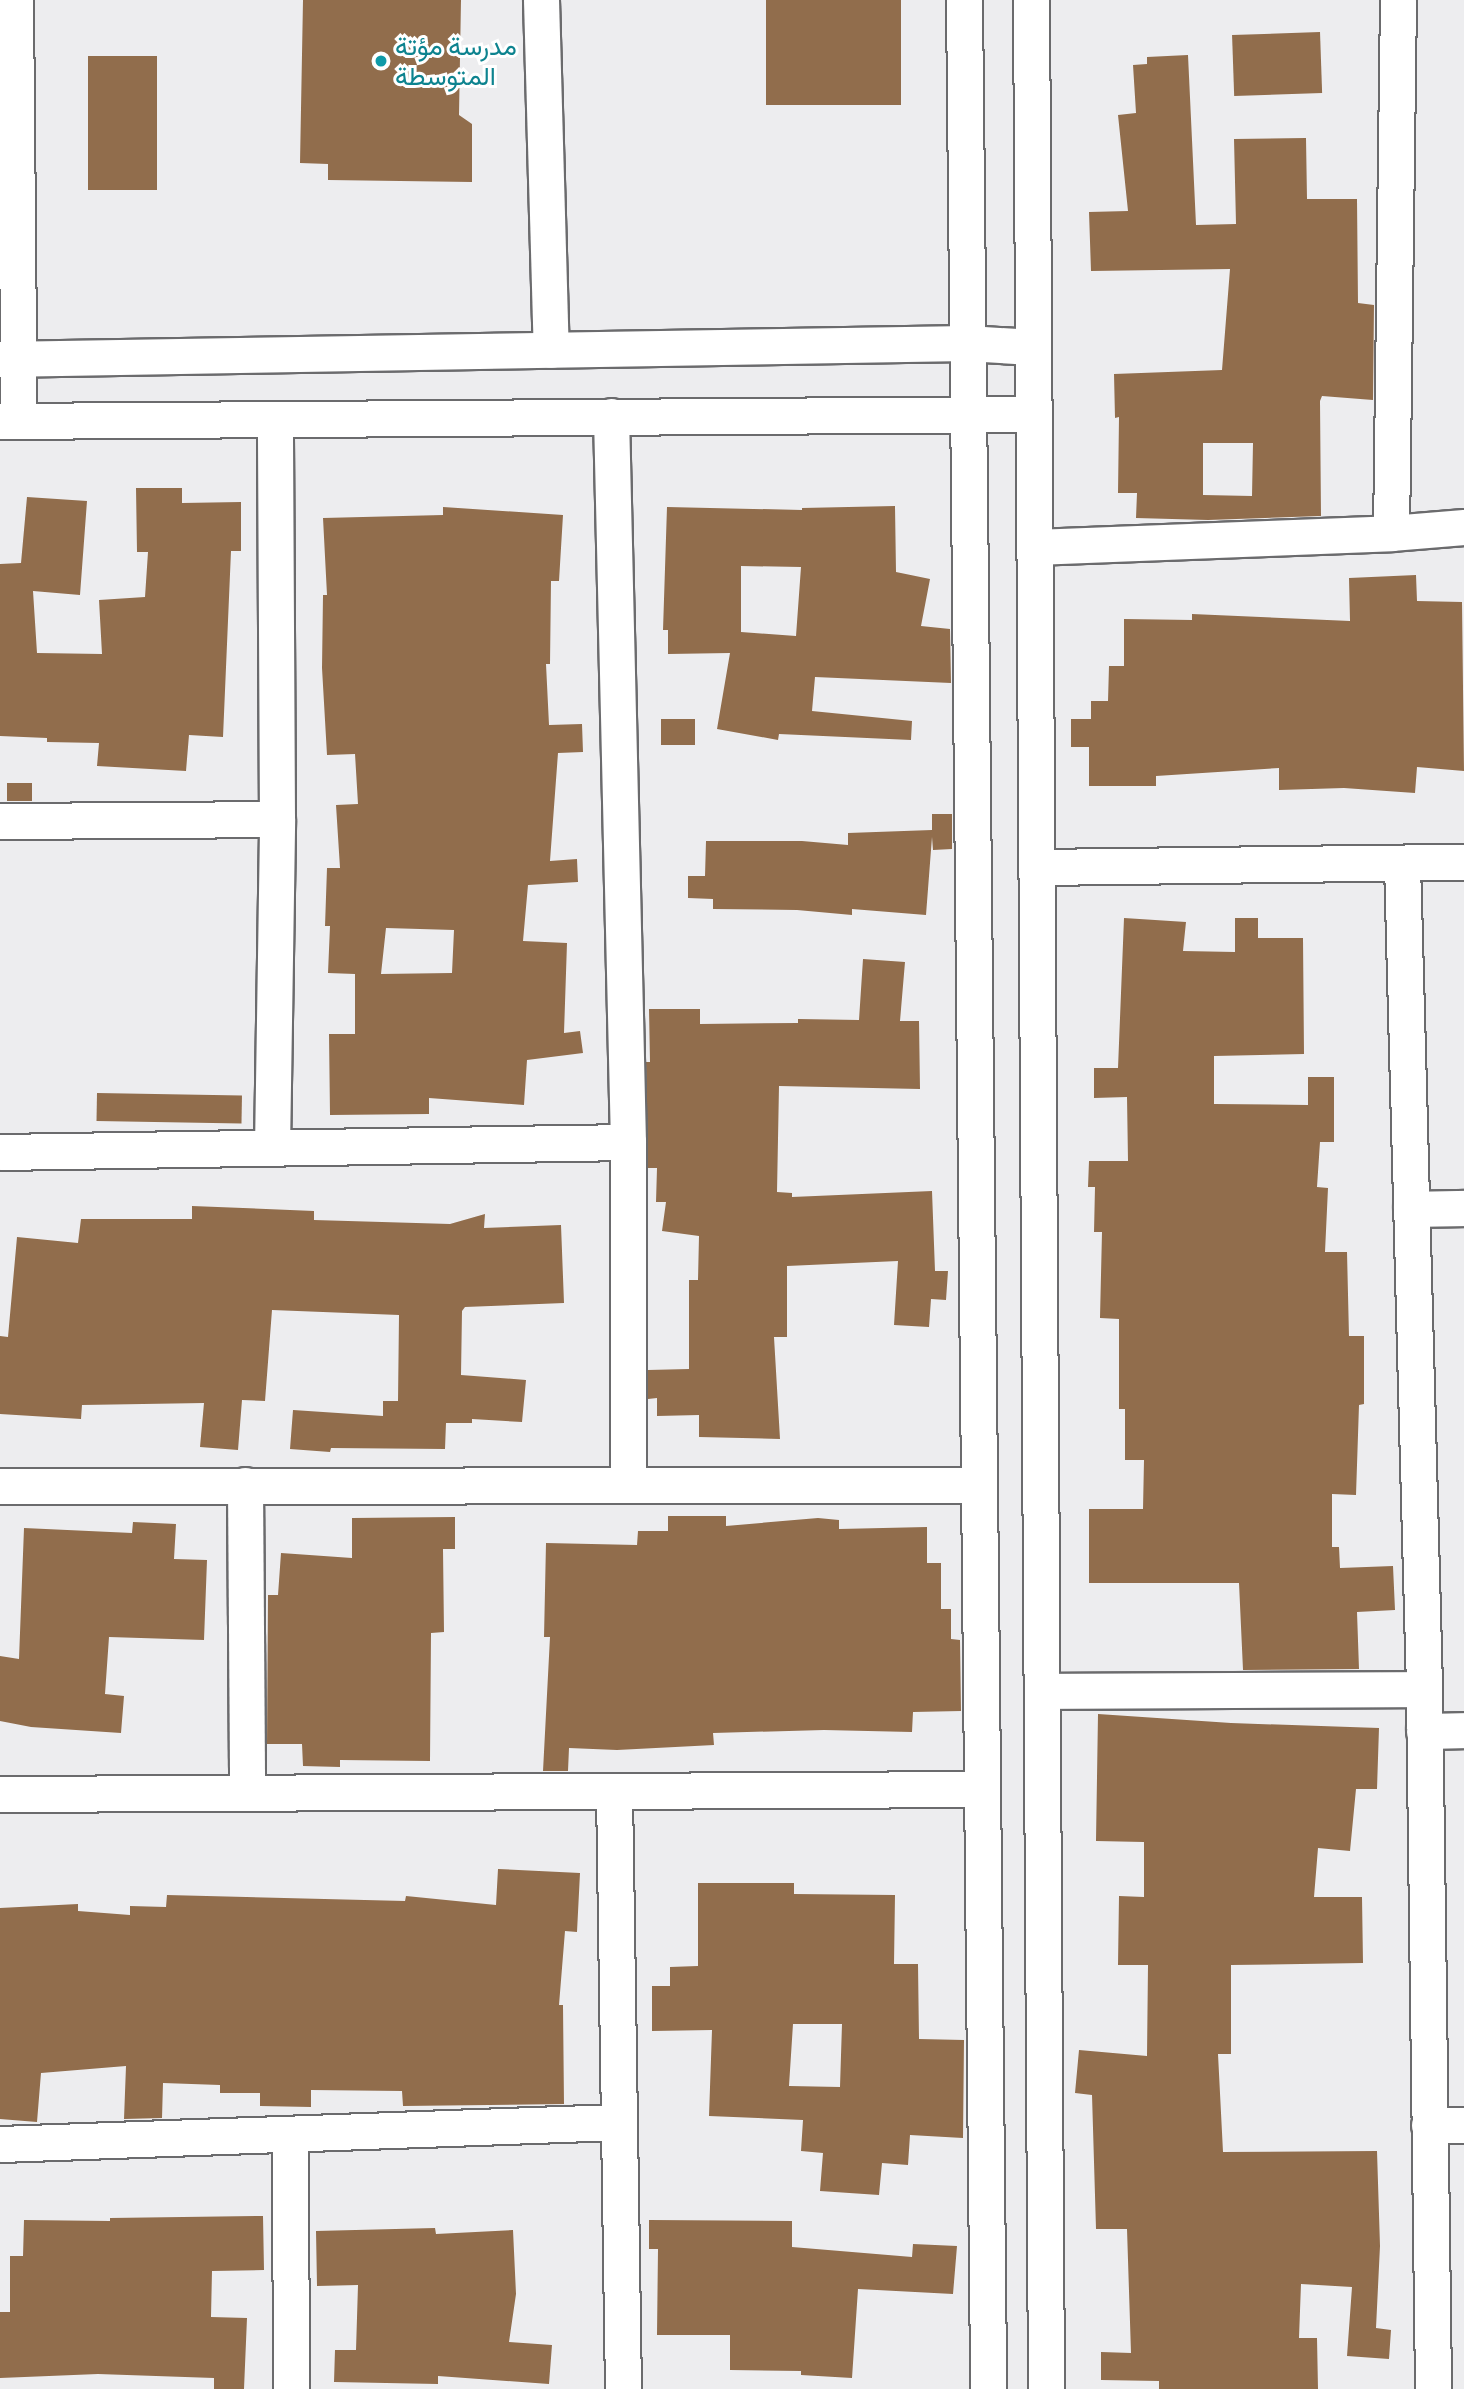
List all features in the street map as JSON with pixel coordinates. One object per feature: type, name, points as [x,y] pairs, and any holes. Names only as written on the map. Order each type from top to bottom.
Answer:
[{"type":"street","points":[[15,0],[10,421],[1034,414]]},
{"type":"street","points":[[541,0],[551,350]]},
{"type":"street","points":[[964,0],[988,2389]]},
{"type":"street","points":[[1031,0],[1046,2389]]},
{"type":"street","points":[[1391,533],[1398,0]]},
{"type":"street","points":[[9,359],[967,343],[1033,346]]},
{"type":"street","points":[[611,416],[628,1142],[628,1485]]},
{"type":"street","points":[[272,1148],[277,819],[275,419]]},
{"type":"street","points":[[1034,547],[1391,533],[1464,527]]},
{"type":"street","points":[[0,821],[277,819]]},
{"type":"street","points":[[1037,867],[1464,862]]},
{"type":"street","points":[[1402,863],[1424,1689],[1433,2389]]},
{"type":"street","points":[[0,1152],[628,1142]]},
{"type":"street","points":[[1411,1209],[1464,1208]]},
{"type":"street","points":[[245,1485],[247,1792]]},
{"type":"street","points":[[0,1486],[979,1485]]},
{"type":"street","points":[[1043,1691],[1424,1689]]},
{"type":"street","points":[[1424,1731],[1464,1730]]},
{"type":"street","points":[[0,1794],[982,1789]]},
{"type":"street","points":[[614,1791],[623,2389]]},
{"type":"street","points":[[0,2144],[619,2122]]},
{"type":"street","points":[[1429,2125],[1464,2125]]},
{"type":"street","points":[[290,2135],[291,2389]]},
{"type":"building","name":"مدرسة مؤتة المتوسطة","points":[[303,0],[461,0],[459,115],[472,124],[472,182],[328,180],[328,164],[300,163]]},
{"type":"building","points":[[766,0],[901,0],[901,105],[766,105]]},
{"type":"building","points":[[1320,32],[1322,93],[1234,96],[1232,35]]},
{"type":"building","points":[[1188,55],[1196,225],[1236,224],[1234,139],[1306,138],[1307,199],[1357,199],[1358,303],[1374,305],[1373,400],[1322,396],[1321,516],[1208,520],[1136,518],[1137,493],[1118,493],[1119,417],[1115,418],[1114,374],[1222,370],[1230,269],[1091,271],[1089,212],[1128,211],[1118,115],[1136,113],[1133,65],[1147,64],[1147,57]],"holes":[[[1203,443],[1253,443],[1252,496],[1203,495]]]},
{"type":"building","points":[[88,56],[157,56],[157,190],[88,190]]},
{"type":"building","points":[[136,488],[182,488],[182,503],[241,502],[241,551],[231,551],[223,737],[189,735],[186,771],[97,766],[99,743],[47,742],[47,738],[0,736],[0,564],[21,563],[27,497],[87,501],[80,595],[33,591],[37,653],[102,654],[99,600],[145,597],[148,552],[137,552]]},
{"type":"building","points":[[895,506],[896,572],[930,579],[921,626],[950,629],[951,683],[815,677],[812,711],[912,721],[911,740],[779,734],[778,740],[717,729],[730,653],[668,654],[668,630],[663,630],[667,507]],"holes":[[[741,566],[801,567],[796,636],[741,632]]]},
{"type":"building","points":[[443,507],[563,515],[559,581],[551,581],[550,664],[546,664],[549,725],[582,724],[583,752],[558,753],[550,861],[577,859],[578,882],[528,885],[523,941],[567,943],[564,1033],[580,1031],[583,1053],[527,1060],[524,1105],[429,1098],[429,1114],[330,1115],[329,1034],[355,1034],[355,974],[328,973],[330,926],[325,926],[327,868],[340,868],[336,805],[358,804],[355,754],[327,755],[322,668],[323,595],[327,595],[323,518],[443,515]],"holes":[[[386,928],[454,930],[452,973],[381,974]]]},
{"type":"building","points":[[1416,575],[1417,601],[1462,602],[1464,771],[1417,767],[1415,793],[1344,788],[1279,790],[1279,768],[1156,776],[1156,786],[1089,786],[1089,747],[1071,747],[1071,719],[1091,719],[1091,701],[1108,701],[1109,666],[1124,666],[1124,619],[1192,620],[1192,614],[1350,621],[1349,578]]},
{"type":"building","points":[[661,719],[695,719],[695,745],[661,745]]},
{"type":"building","points":[[7,783],[32,783],[32,801],[7,801]]},
{"type":"building","points":[[932,814],[952,814],[952,849],[933,850],[932,837],[926,915],[852,909],[852,915],[797,910],[713,909],[713,899],[688,898],[688,876],[705,876],[706,841],[802,841],[848,845],[848,833],[932,830]]},
{"type":"building","points":[[1124,918],[1186,922],[1183,951],[1235,952],[1235,918],[1258,918],[1258,938],[1303,938],[1304,1054],[1214,1056],[1214,1104],[1308,1105],[1308,1077],[1334,1077],[1334,1142],[1320,1142],[1317,1187],[1328,1188],[1325,1252],[1347,1252],[1349,1336],[1364,1336],[1364,1404],[1359,1405],[1356,1495],[1332,1494],[1332,1547],[1339,1547],[1340,1568],[1393,1566],[1395,1610],[1357,1612],[1359,1669],[1243,1670],[1239,1583],[1089,1583],[1089,1509],[1143,1509],[1144,1460],[1125,1460],[1125,1409],[1119,1409],[1119,1319],[1100,1318],[1102,1232],[1094,1232],[1095,1187],[1088,1187],[1089,1161],[1128,1161],[1127,1097],[1094,1098],[1094,1068],[1118,1068]]},
{"type":"building","points":[[863,959],[905,962],[900,1021],[919,1021],[920,1089],[779,1086],[777,1192],[792,1193],[792,1197],[932,1191],[935,1271],[948,1271],[946,1300],[931,1299],[929,1327],[894,1325],[898,1261],[787,1266],[787,1337],[774,1337],[780,1439],[699,1437],[699,1415],[657,1416],[657,1398],[648,1399],[648,1370],[689,1369],[689,1280],[698,1280],[699,1236],[662,1231],[666,1202],[656,1202],[657,1168],[648,1168],[646,1062],[650,1062],[649,1009],[700,1009],[700,1024],[798,1023],[798,1019],[859,1020]]},
{"type":"building","points":[[97,1093],[242,1096],[241,1124],[97,1121]]},
{"type":"building","points":[[192,1206],[314,1211],[314,1220],[450,1224],[485,1214],[484,1228],[561,1225],[564,1303],[465,1307],[462,1311],[461,1375],[526,1380],[522,1422],[472,1419],[472,1423],[446,1423],[445,1449],[331,1448],[330,1452],[290,1449],[293,1410],[383,1416],[383,1401],[398,1401],[399,1315],[272,1310],[265,1401],[242,1400],[238,1450],[200,1447],[204,1403],[82,1405],[81,1419],[0,1414],[0,1336],[8,1337],[17,1237],[78,1243],[81,1219],[192,1219]]},
{"type":"building","points":[[668,1516],[726,1516],[726,1526],[818,1518],[839,1520],[839,1529],[927,1527],[927,1563],[941,1563],[941,1609],[951,1609],[951,1639],[960,1640],[961,1711],[913,1712],[912,1732],[824,1730],[713,1733],[714,1745],[617,1750],[569,1748],[568,1771],[543,1771],[550,1637],[544,1637],[546,1543],[637,1545],[638,1531],[668,1531]]},
{"type":"building","points":[[455,1517],[455,1549],[443,1549],[444,1632],[431,1633],[430,1761],[340,1760],[340,1767],[303,1766],[302,1744],[267,1744],[268,1595],[278,1595],[281,1553],[352,1558],[352,1518]]},
{"type":"building","points":[[133,1522],[176,1524],[174,1559],[207,1560],[204,1640],[109,1637],[105,1694],[124,1696],[121,1733],[31,1727],[0,1721],[0,1656],[19,1659],[24,1528],[132,1533]]},
{"type":"building","points":[[1098,1714],[1231,1723],[1379,1728],[1377,1789],[1356,1789],[1350,1851],[1318,1848],[1314,1897],[1362,1897],[1363,1963],[1231,1965],[1231,2054],[1218,2054],[1223,2152],[1377,2151],[1380,2246],[1376,2328],[1391,2330],[1389,2359],[1347,2356],[1352,2287],[1301,2284],[1299,2338],[1317,2338],[1318,2389],[1159,2389],[1159,2381],[1101,2380],[1101,2352],[1131,2353],[1127,2229],[1096,2229],[1092,2095],[1075,2093],[1079,2050],[1147,2056],[1148,1965],[1118,1965],[1119,1896],[1144,1897],[1144,1842],[1096,1841]]},
{"type":"building","points":[[498,1869],[580,1873],[577,1932],[565,1931],[559,2005],[563,2005],[564,2104],[403,2106],[402,2091],[311,2090],[311,2107],[260,2106],[260,2093],[220,2093],[220,2085],[163,2083],[162,2118],[124,2119],[126,2066],[41,2073],[37,2122],[0,2119],[0,1908],[78,1904],[78,1911],[130,1915],[130,1906],[166,1907],[167,1895],[405,1901],[406,1896],[496,1905]]},
{"type":"building","points":[[698,1883],[794,1883],[794,1894],[895,1895],[894,1964],[918,1964],[919,2039],[964,2040],[963,2138],[910,2135],[908,2165],[882,2163],[879,2195],[820,2191],[823,2153],[801,2151],[803,2120],[709,2116],[712,2030],[652,2031],[652,1986],[670,1986],[670,1967],[698,1966]],"holes":[[[793,2024],[842,2024],[840,2087],[789,2086]]]},
{"type":"building","points":[[263,2216],[264,2270],[212,2271],[211,2317],[247,2318],[244,2389],[214,2389],[214,2378],[98,2374],[0,2378],[0,2312],[10,2312],[10,2256],[23,2256],[24,2220],[110,2221],[110,2218]]},
{"type":"building","points":[[649,2220],[792,2221],[792,2247],[912,2257],[913,2244],[957,2246],[953,2294],[858,2289],[852,2378],[801,2375],[801,2371],[730,2370],[730,2335],[657,2335],[658,2249],[649,2249]]},
{"type":"building","points":[[435,2228],[436,2234],[513,2230],[516,2294],[509,2342],[552,2345],[549,2384],[438,2376],[438,2384],[334,2382],[335,2350],[356,2350],[358,2285],[317,2286],[316,2231]]},
{"type":"place","name":"مدرسة مؤتة المتوسطة","points":[[381,61]]}]
